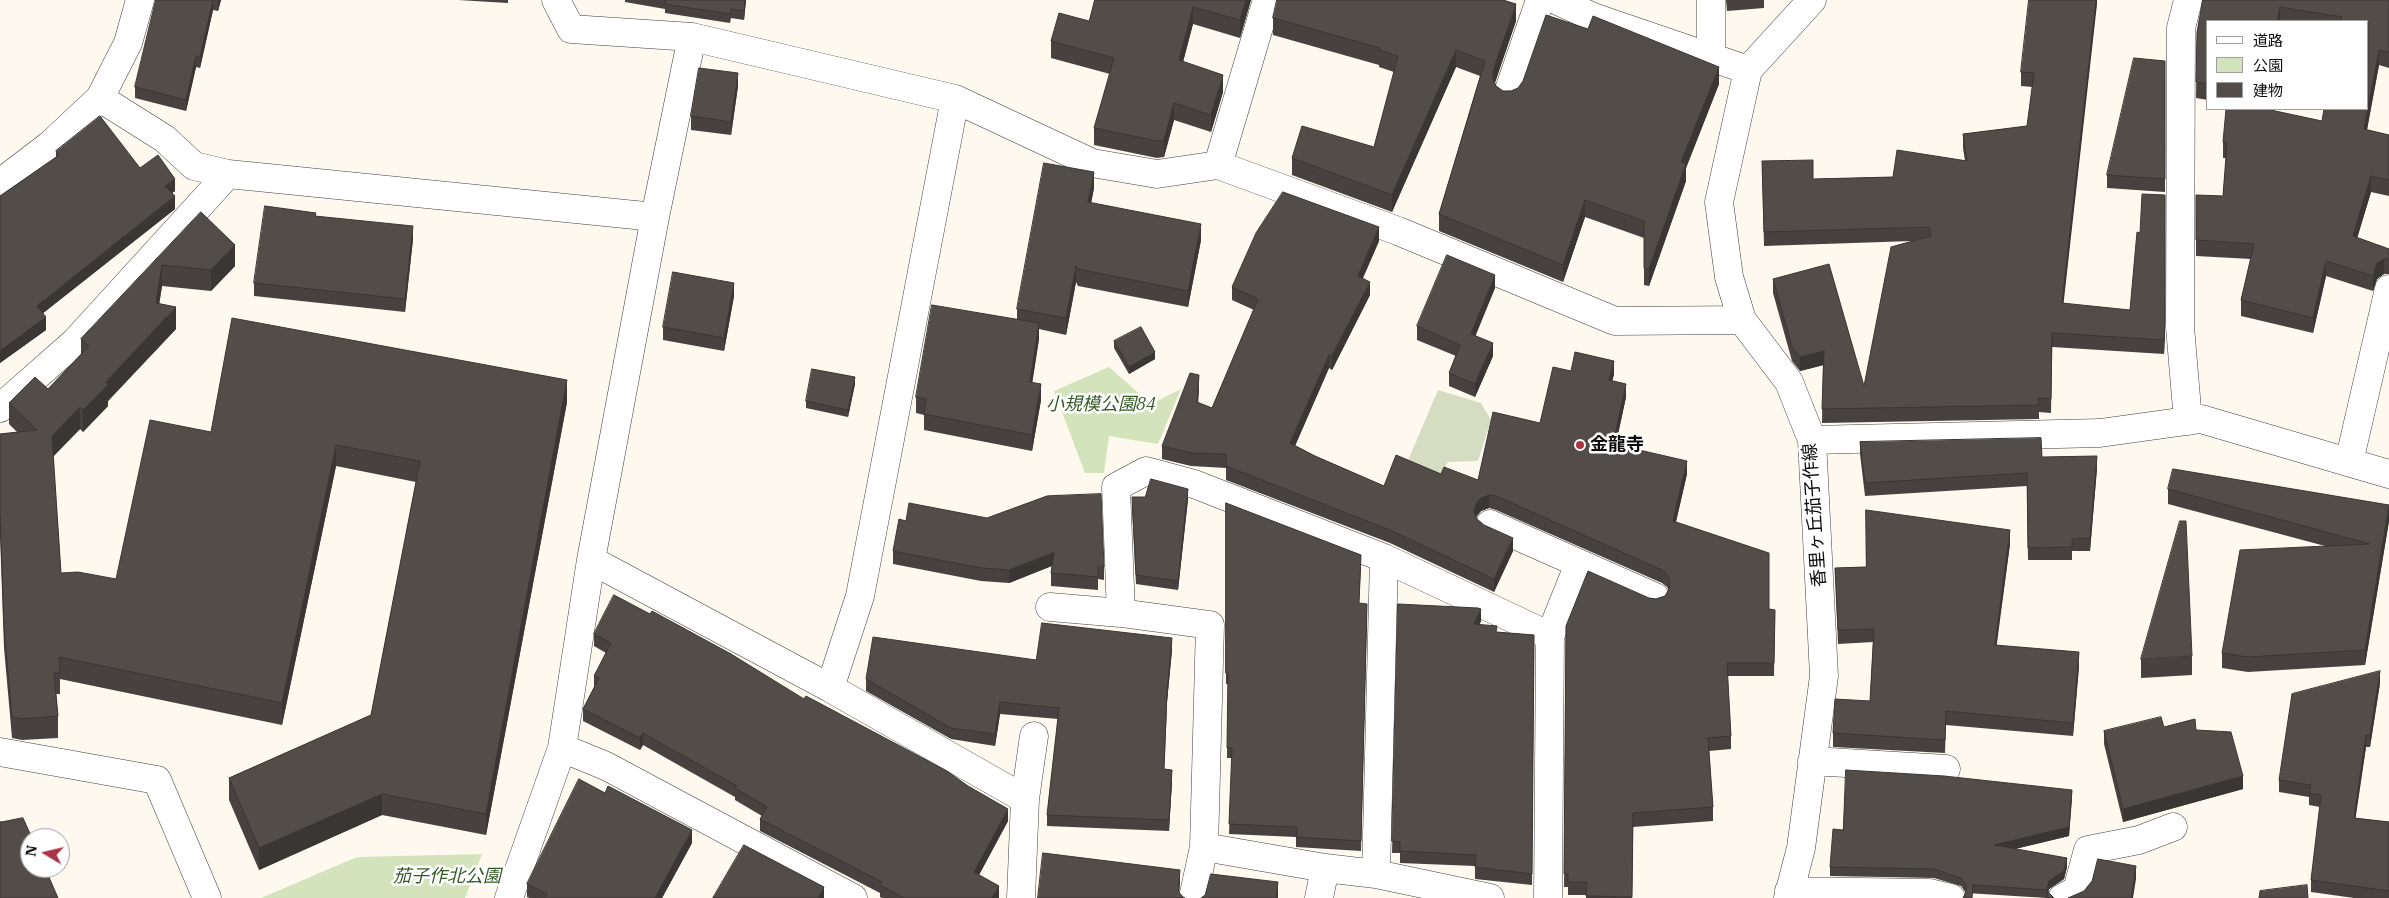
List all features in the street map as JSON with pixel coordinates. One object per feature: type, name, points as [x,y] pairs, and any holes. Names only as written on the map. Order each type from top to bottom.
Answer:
[{"type":"street","points":[[0,183],[51,144],[100,98],[128,43],[140,0]]},
{"type":"street","points":[[556,0],[571,28],[692,37],[955,99],[1092,163],[1157,174],[1218,165],[1398,231],[1615,321],[1742,320]]},
{"type":"street","points":[[1218,165],[1267,0]]},
{"type":"street","points":[[1508,93],[1540,0]]},
{"type":"street","points":[[1556,0],[1593,17],[1748,70],[1812,0]]},
{"type":"street","points":[[1711,0],[1711,57]]},
{"type":"street","points":[[2188,0],[2181,28],[2180,327],[2188,421]]},
{"type":"street","points":[[509,898],[562,748],[591,560],[655,217],[692,37]]},
{"type":"street","name":"香里ヶ丘茄子作線","points":[[1748,70],[1719,202],[1729,277],[1742,320],[1789,382],[1812,440],[1824,676],[1801,848],[1789,895]]},
{"type":"street","points":[[100,98],[165,139],[194,166],[228,174],[655,217]]},
{"type":"street","points":[[830,688],[860,596],[955,99]]},
{"type":"street","points":[[0,408],[75,342],[228,174]]},
{"type":"street","points":[[2349,462],[2389,289]]},
{"type":"street","points":[[1812,440],[2100,433],[2201,419],[2389,474]]},
{"type":"street","points":[[1121,613],[1116,487],[1146,471],[1194,484],[1384,558],[1550,636]]},
{"type":"street","points":[[1490,524],[1655,598]]},
{"type":"street","points":[[1376,874],[1384,558]]},
{"type":"street","points":[[591,560],[830,688],[1025,799]]},
{"type":"street","points":[[1548,898],[1550,636],[1579,564]]},
{"type":"street","points":[[1050,607],[1121,613],[1210,625],[1204,847],[1192,898]]},
{"type":"street","points":[[1021,898],[1025,799],[1034,736]]},
{"type":"street","points":[[562,748],[606,766],[851,898]]},
{"type":"street","points":[[0,749],[157,780],[207,898]]},
{"type":"street","points":[[1812,762],[1946,769]]},
{"type":"street","points":[[2062,898],[2077,890],[2088,850],[2139,840],[2172,828]]},
{"type":"street","points":[[1204,847],[1325,868],[1376,874],[1490,898]]},
{"type":"street","points":[[1319,898],[1325,868]]},
{"type":"street","points":[[1789,895],[1930,893],[1951,898]]},
{"type":"green space","name":"小規模公園84","points":[[1109,367],[1151,404],[1181,389],[1158,444],[1109,436],[1104,473],[1085,473],[1054,391]]},
{"type":"green space","points":[[1438,390],[1481,403],[1491,420],[1478,461],[1448,462],[1437,479],[1406,465]]},
{"type":"green space","name":"茄子作北公園","points":[[482,854],[465,898],[261,898],[357,857]]},
{"type":"building","points":[[156,0],[213,0],[200,57],[196,56],[186,100],[135,87]]},
{"type":"building","points":[[666,0],[745,0],[744,11],[731,9],[730,14],[665,4]]},
{"type":"building","points":[[1095,0],[1246,0],[1240,20],[1193,7],[1179,60],[1223,75],[1211,115],[1174,103],[1164,140],[1157,141],[1094,128],[1114,58],[1051,41],[1059,13],[1089,21]]},
{"type":"building","points":[[1277,0],[1503,0],[1516,4],[1493,71],[1493,79],[1496,86],[1503,91],[1511,91],[1518,88],[1523,81],[1546,15],[1588,29],[1593,16],[1719,67],[1681,162],[1686,164],[1649,269],[1644,268],[1644,221],[1585,200],[1563,265],[1439,214],[1485,61],[1456,50],[1392,195],[1292,158],[1302,126],[1374,147],[1398,56],[1379,50],[1380,48],[1273,18]]},
{"type":"building","points":[[2029,0],[2096,0],[2062,303],[2130,310],[2137,232],[2140,233],[2142,194],[2165,195],[2164,340],[2052,333],[2051,399],[2038,398],[2039,405],[1822,409],[1824,351],[1800,357],[1792,347],[1773,279],[1829,264],[1864,386],[1891,247],[1931,236],[1929,227],[1764,232],[1762,161],[1813,160],[1813,179],[1893,177],[1897,150],[1967,161],[1963,134],[2027,126],[2034,73],[2021,72]]},
{"type":"building","points":[[2203,0],[2389,0],[2389,52],[2379,50],[2369,103],[2369,20],[2341,20],[2342,17],[2280,7],[2277,20],[2206,20],[2206,84],[2196,82],[2197,33]]},
{"type":"building","points":[[2134,58],[2165,61],[2165,179],[2107,175]]},
{"type":"building","points":[[699,68],[738,73],[731,122],[691,116]]},
{"type":"building","points":[[2226,110],[2271,110],[2322,121],[2324,110],[2368,110],[2364,129],[2389,135],[2389,180],[2371,176],[2353,236],[2389,249],[2389,259],[2384,259],[2377,263],[2373,276],[2326,261],[2313,318],[2241,300],[2254,244],[2196,240],[2196,195],[2223,196],[2227,143],[2223,142]]},
{"type":"building","points":[[100,116],[140,168],[158,155],[175,179],[165,186],[175,196],[37,306],[46,317],[0,351],[0,196],[59,155],[56,151]]},
{"type":"building","points":[[1044,163],[1094,172],[1088,202],[1201,224],[1188,291],[1078,269],[1076,266],[1066,318],[1017,309]]},
{"type":"building","points":[[1283,192],[1379,227],[1358,276],[1370,282],[1332,356],[1329,355],[1290,443],[1384,486],[1396,455],[1441,474],[1444,467],[1478,480],[1493,412],[1540,423],[1553,367],[1571,371],[1575,352],[1614,361],[1609,380],[1626,384],[1613,444],[1687,461],[1673,521],[1769,553],[1769,609],[1775,610],[1774,663],[1727,663],[1731,736],[1708,738],[1713,807],[1633,813],[1632,897],[1586,896],[1587,882],[1568,882],[1568,874],[1564,874],[1566,626],[1588,571],[1649,598],[1656,599],[1665,596],[1669,589],[1670,581],[1667,574],[1662,570],[1496,496],[1489,495],[1481,498],[1476,504],[1474,512],[1477,519],[1484,525],[1513,538],[1494,579],[1390,530],[1226,466],[1226,454],[1191,453],[1162,446],[1190,373],[1199,375],[1197,402],[1212,408],[1258,299],[1232,287],[1256,233]]},
{"type":"building","points":[[265,206],[316,213],[315,216],[413,226],[405,299],[254,283]]},
{"type":"building","points":[[201,212],[235,245],[211,270],[162,265],[156,303],[176,307],[106,382],[108,385],[83,410],[80,407],[52,436],[61,573],[78,572],[116,579],[150,420],[211,432],[232,318],[567,380],[486,814],[382,794],[259,848],[229,778],[371,715],[420,461],[336,445],[282,703],[59,657],[60,673],[54,673],[58,716],[22,719],[12,717],[4,627],[0,513],[0,434],[37,430],[9,403],[35,377],[48,389],[89,346],[81,339]]},
{"type":"building","points":[[1447,255],[1495,275],[1471,334],[1493,343],[1475,384],[1449,373],[1460,345],[1417,326]]},
{"type":"building","points":[[673,272],[734,283],[724,338],[663,327]]},
{"type":"building","points":[[932,305],[1039,323],[1030,382],[1041,384],[1032,435],[924,414],[926,399],[916,397]]},
{"type":"building","points":[[1141,327],[1155,352],[1129,367],[1114,341]]},
{"type":"building","points":[[812,369],[855,377],[848,410],[806,401]]},
{"type":"building","points":[[2041,438],[2042,457],[2097,456],[2090,538],[2072,539],[2072,547],[2028,548],[2027,473],[1865,483],[1860,442]]},
{"type":"building","points":[[2173,469],[2389,505],[2365,650],[2248,657],[2222,653],[2240,550],[2370,544],[2168,489]]},
{"type":"building","points":[[1151,479],[1188,489],[1178,581],[1136,575],[1132,497],[1145,497]]},
{"type":"building","points":[[1101,494],[1104,567],[1098,566],[1098,577],[1051,573],[1054,552],[1009,570],[981,568],[893,551],[899,519],[906,521],[909,503],[987,518],[1047,496]]},
{"type":"building","points":[[1226,503],[1361,555],[1359,603],[1367,604],[1361,841],[1296,837],[1297,827],[1229,824],[1232,748],[1227,748]]},
{"type":"building","points":[[1866,510],[2010,530],[1995,645],[2079,652],[2073,723],[1946,711],[1945,740],[1833,733],[1835,699],[1870,701],[1874,629],[1838,630],[1835,568],[1866,567]]},
{"type":"building","points":[[2180,521],[2186,521],[2192,656],[2141,659]]},
{"type":"building","points":[[614,595],[650,614],[652,611],[731,654],[804,699],[806,696],[947,771],[968,786],[1008,809],[974,872],[999,886],[992,898],[904,898],[880,885],[882,882],[760,819],[767,807],[735,788],[737,786],[643,733],[640,738],[583,709],[599,678],[594,676],[611,643],[594,634]]},
{"type":"building","points":[[1398,604],[1478,608],[1481,609],[1474,624],[1497,626],[1496,632],[1534,635],[1532,874],[1475,867],[1476,855],[1400,851],[1400,842],[1392,841]]},
{"type":"building","points":[[1042,623],[1172,638],[1167,691],[1164,769],[1172,770],[1169,820],[1047,815],[1059,708],[1000,702],[995,734],[951,728],[866,679],[873,637],[1036,660]]},
{"type":"building","points":[[2380,671],[2370,736],[2366,735],[2354,818],[2389,822],[2389,891],[2311,880],[2321,795],[2309,793],[2311,785],[2279,780],[2292,694]]},
{"type":"building","points":[[2161,717],[2164,727],[2195,719],[2196,730],[2231,732],[2243,776],[2123,809],[2104,731]]},
{"type":"building","points":[[1846,770],[1944,776],[2072,790],[2069,827],[1994,845],[2067,858],[2064,871],[2049,881],[2047,890],[1973,885],[1972,898],[1963,898],[1966,892],[1966,884],[1961,878],[1934,869],[1830,867],[1833,829],[1843,830]]},
{"type":"building","points":[[579,779],[605,793],[608,786],[692,830],[655,898],[545,898],[547,894],[527,884]]},
{"type":"building","points":[[23,818],[28,828],[20,828],[20,878],[49,878],[58,898],[0,898],[0,822]]},
{"type":"building","points":[[744,845],[824,887],[818,898],[713,898]]},
{"type":"building","points":[[1043,853],[1180,870],[1178,891],[1185,898],[1038,898]]},
{"type":"building","points":[[2098,859],[2136,866],[2131,898],[2068,898],[2084,891],[2092,881]]},
{"type":"building","points":[[1211,874],[1278,882],[1276,898],[1201,898],[1205,895]]},
{"type":"building","points":[[2307,885],[2308,898],[2259,898],[2260,891]]},
{"type":"building","points":[[2048,892],[2054,898],[2047,898]]},
{"type":"place","name":"金龍寺","points":[[1580,445]]}]
